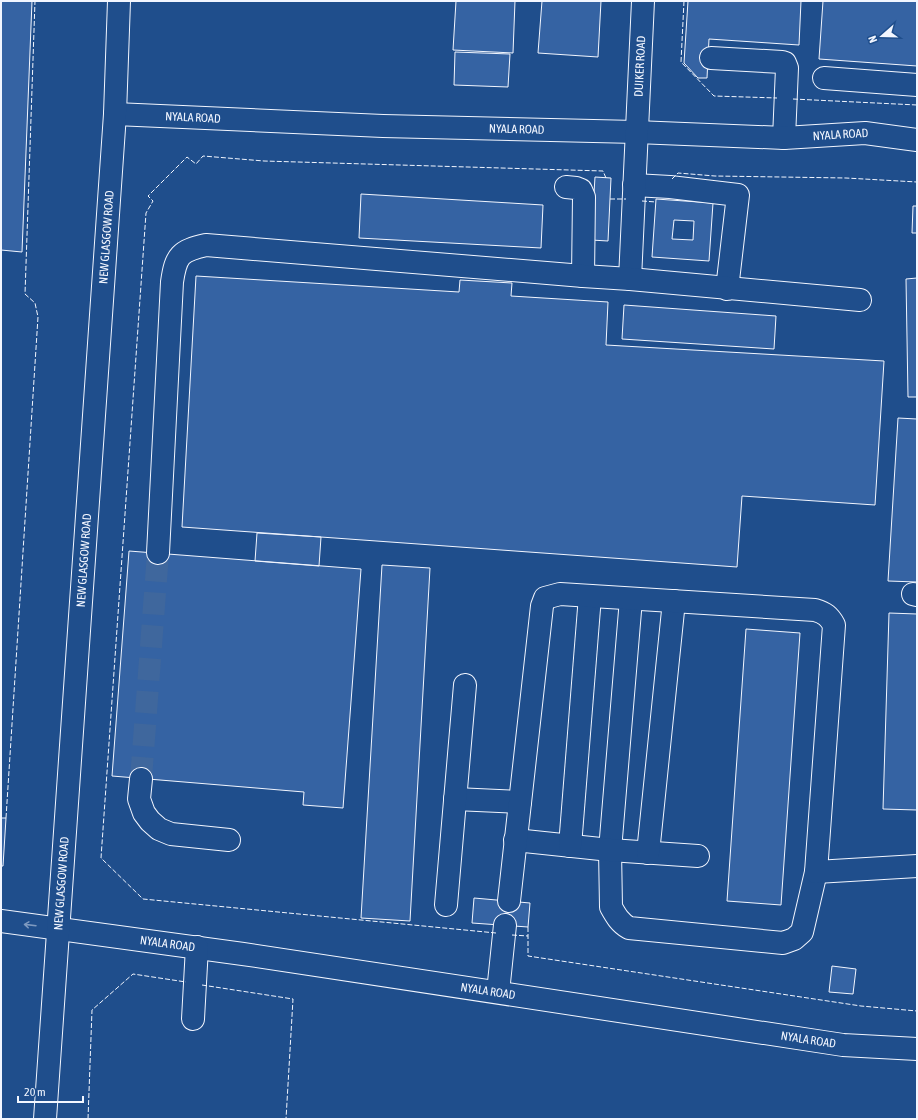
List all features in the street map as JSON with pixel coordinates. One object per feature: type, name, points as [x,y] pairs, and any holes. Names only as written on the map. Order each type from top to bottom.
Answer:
[{"type":"street","name":"NEW GLASGOW ROAD","points":[[45,1119],[115,114],[119,1]]},
{"type":"street","name":"DUIKER ROAD","points":[[630,279],[643,1]]},
{"type":"street","points":[[711,58],[785,63],[787,68],[784,138]]},
{"type":"street","points":[[824,78],[917,85]]},
{"type":"street","name":"NYALA ROAD","points":[[115,114],[383,126],[636,132],[784,138],[865,133],[917,140]]},
{"type":"street","points":[[634,185],[670,187],[738,195],[727,289]]},
{"type":"street","points":[[566,187],[581,190],[584,197],[583,276]]},
{"type":"street","points":[[158,553],[172,282],[175,264],[182,254],[190,249],[206,244],[630,279],[860,300]]},
{"type":"street","points":[[508,901],[542,606],[545,598],[560,594],[815,610],[830,617],[834,625],[816,872],[802,932],[794,939],[783,943],[629,928],[622,924],[611,907],[610,850],[631,599]]},
{"type":"street","points":[[570,846],[590,596]]},
{"type":"street","points":[[648,853],[674,601]]},
{"type":"street","points":[[446,905],[466,685]]},
{"type":"street","points":[[141,779],[140,799],[144,813],[159,829],[171,834],[229,840]]},
{"type":"street","points":[[455,799],[520,802]]},
{"type":"street","points":[[515,840],[610,850],[698,856]]},
{"type":"street","points":[[816,872],[917,866]]},
{"type":"street","name":"NYALA ROAD","points":[[1,921],[197,947],[843,1045],[917,1049]]},
{"type":"street","points":[[498,992],[506,925]]},
{"type":"street","points":[[193,1019],[197,947]]},
{"type":"building","points":[[1,1],[32,1],[22,252],[1,250]]},
{"type":"building","points":[[456,1],[515,1],[513,53],[453,50]]},
{"type":"building","points":[[542,1],[601,1],[598,57],[538,53]]},
{"type":"building","points":[[688,1],[801,1],[799,45],[709,39],[707,78],[698,78],[684,63]]},
{"type":"building","points":[[823,1],[917,1],[917,66],[819,59]]},
{"type":"building","points":[[455,52],[510,54],[508,87],[454,85]]},
{"type":"building","points":[[595,177],[611,178],[608,241],[591,240]]},
{"type":"building","points":[[361,194],[543,205],[541,248],[359,238]]},
{"type":"building","points":[[656,199],[713,203],[709,261],[652,257]],"holes":[[[674,220],[694,221],[693,240],[672,239]]]},
{"type":"building","points":[[913,206],[917,206],[917,233],[912,233]]},
{"type":"building","points":[[196,276],[459,292],[460,280],[512,283],[511,296],[608,302],[606,345],[884,361],[875,505],[742,496],[737,567],[182,527]]},
{"type":"building","points":[[917,278],[917,397],[908,397],[906,279]]},
{"type":"building","points":[[624,305],[776,316],[774,349],[622,339]]},
{"type":"building","points":[[898,418],[917,419],[917,582],[888,581]]},
{"type":"building","points":[[257,533],[321,537],[319,566],[255,561]]},
{"type":"building","points":[[129,551],[361,569],[343,808],[303,805],[304,792],[112,776]]},
{"type":"building","points":[[382,565],[430,568],[410,921],[361,918]]},
{"type":"building","points":[[889,613],[917,614],[917,810],[883,809]]},
{"type":"building","points":[[746,629],[800,633],[781,905],[727,901]]},
{"type":"building","points":[[1,818],[6,818],[3,866],[1,866]]},
{"type":"building","points":[[474,898],[530,903],[528,927],[472,923]]},
{"type":"building","points":[[832,966],[856,969],[853,994],[829,992]]},
{"type":"tunnel","points":[[141,779],[158,553]]},
{"type":"fence","points":[[6,818],[38,317],[35,303],[25,294],[35,1]]},
{"type":"fence","points":[[684,1],[681,62],[714,96],[777,98]]},
{"type":"fence","points":[[793,99],[917,105]]},
{"type":"fence","points":[[496,933],[143,899],[101,858],[146,213],[153,201],[148,196],[187,157],[196,164],[203,156],[264,161],[603,171],[606,178]]},
{"type":"fence","points":[[672,179],[678,173],[715,176],[846,178],[917,182]]},
{"type":"fence","points":[[610,199],[626,199]]},
{"type":"fence","points":[[642,201],[656,202]]},
{"type":"fence","points":[[528,927],[528,956],[861,1006],[917,1011]]},
{"type":"fence","points":[[512,935],[528,936]]},
{"type":"fence","points":[[88,1119],[92,1010],[133,974],[186,982]]},
{"type":"fence","points":[[202,985],[293,999],[286,1119]]}]
